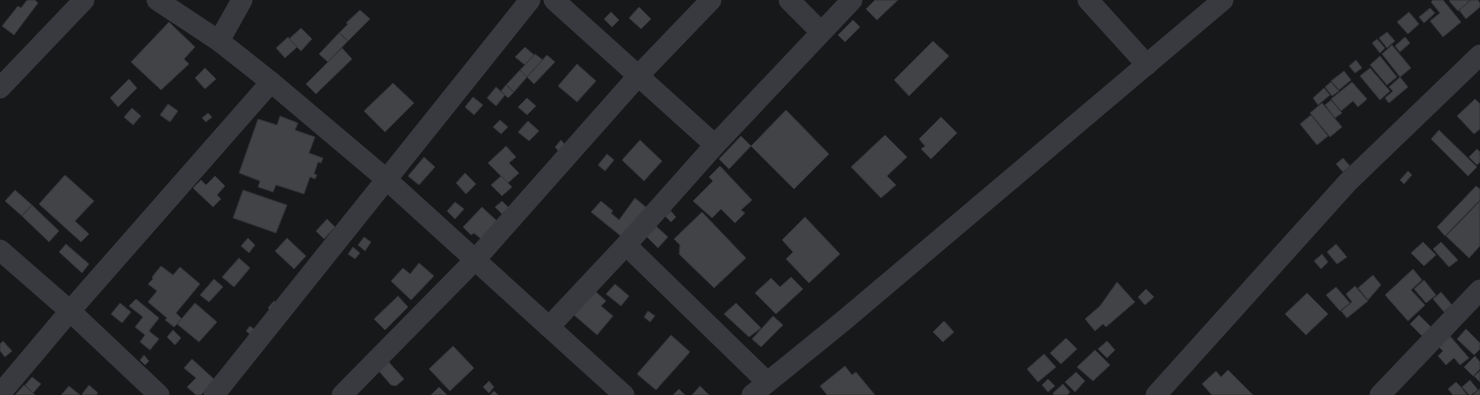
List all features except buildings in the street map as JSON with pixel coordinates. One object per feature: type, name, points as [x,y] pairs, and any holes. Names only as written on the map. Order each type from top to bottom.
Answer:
[{"type":"street","points":[[0,88],[84,0]]},
{"type":"street","points":[[158,0],[219,41],[271,82],[386,179],[624,395]]},
{"type":"street","points":[[219,41],[242,0]]},
{"type":"street","points":[[214,395],[530,0]]},
{"type":"street","points":[[554,0],[715,145]]},
{"type":"street","points":[[342,395],[475,260],[639,75],[710,0]]},
{"type":"street","points":[[789,0],[821,32]]},
{"type":"street","points":[[549,327],[626,245],[715,145],[852,0]]},
{"type":"street","points":[[626,245],[760,388],[842,322],[1223,0]]},
{"type":"street","points":[[1090,1],[1147,65]]},
{"type":"street","points":[[1156,395],[1348,182],[1480,55]]},
{"type":"street","points":[[0,394],[70,311],[271,82]]},
{"type":"street","points":[[0,250],[70,311],[158,395]]},
{"type":"street","points":[[1380,395],[1480,290]]}]
